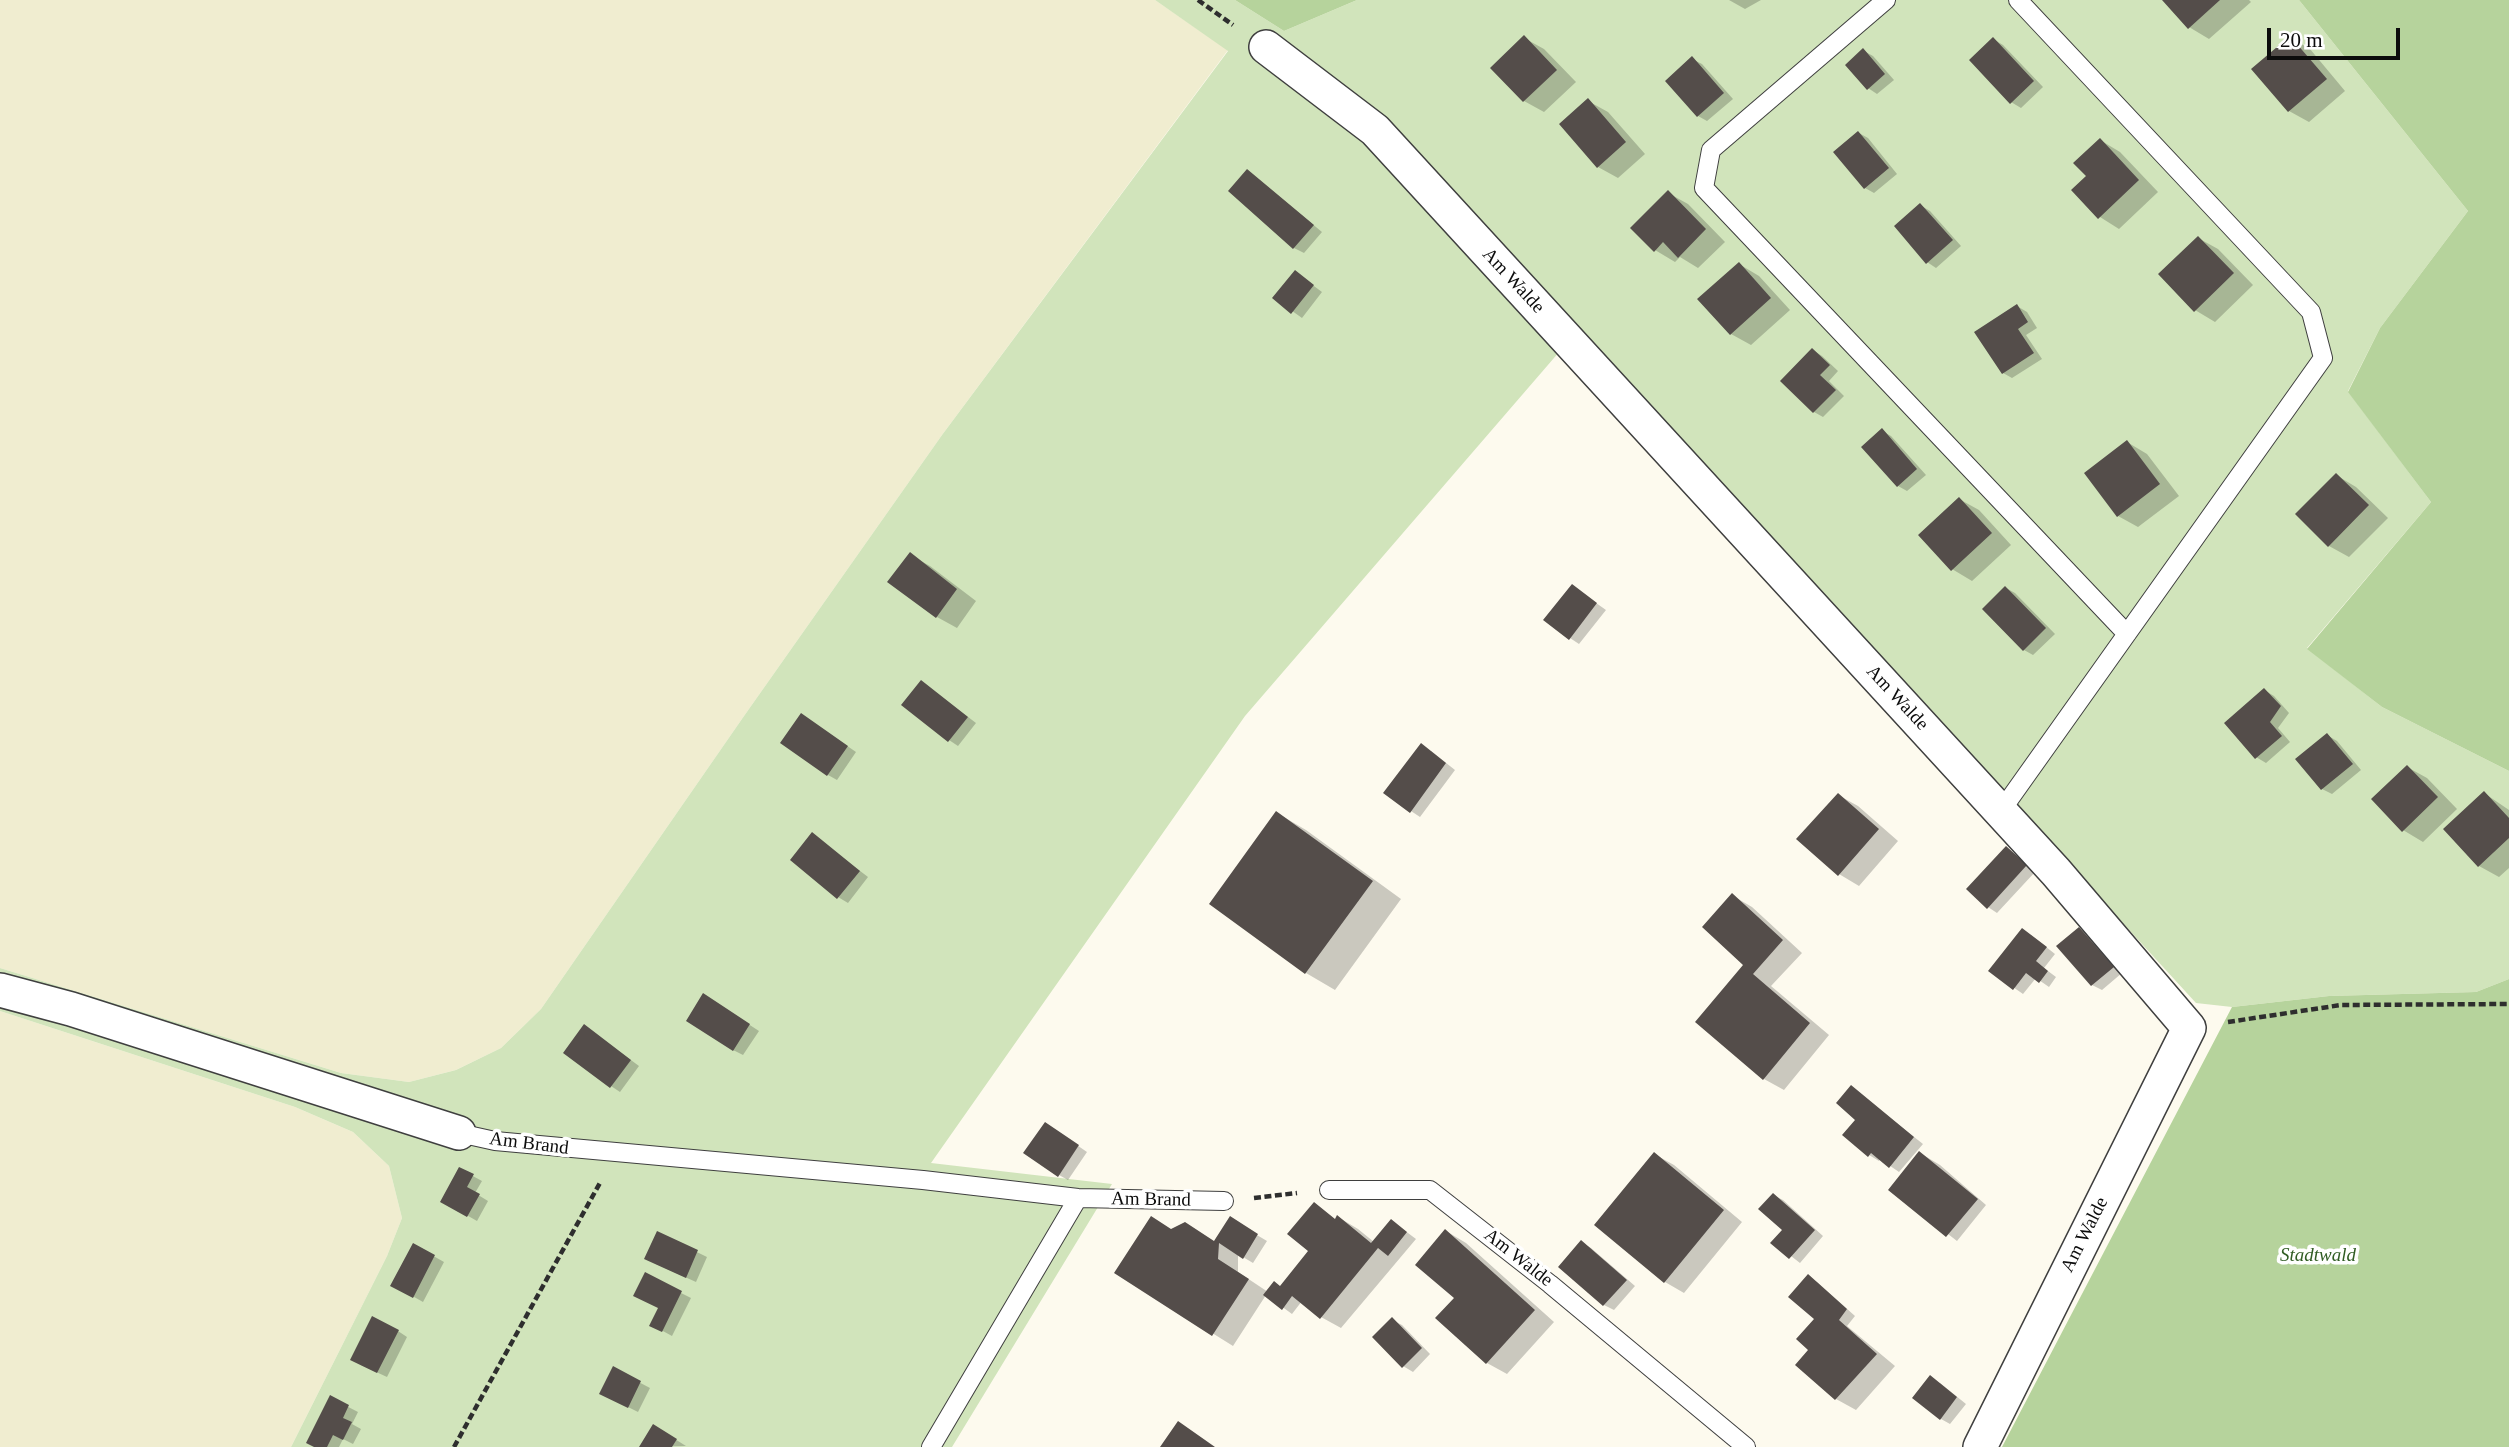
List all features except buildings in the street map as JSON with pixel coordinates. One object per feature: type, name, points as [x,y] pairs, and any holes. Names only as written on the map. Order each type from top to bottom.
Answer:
[{"type":"street","name":"Am Walde","points":[[1266,47],[1375,130],[2001,811],[2189,1028],[1980,1447]]},
{"type":"street","name":"Am Brand","points":[[0,990],[71,1009],[459,1133]]},
{"type":"lane","points":[[1886,0],[1711,150],[1704,188],[2127,634]]},
{"type":"lane","points":[[2001,811],[2323,358],[2311,312],[2018,0]]},
{"type":"lane","name":"Am Brand","points":[[459,1133],[495,1141],[616,1154],[923,1180],[1077,1198],[1224,1201]]},
{"type":"lane","name":"Am Walde","points":[[1329,1190],[1430,1190],[1550,1284],[1746,1447]]},
{"type":"lane","points":[[932,1447],[1077,1198]]},
{"type":"path","points":[[2189,1028],[2341,1005],[2509,1004]]},
{"type":"path","points":[[454,1447],[616,1154]]},
{"type":"path","points":[[1224,1201],[1329,1190]]},
{"type":"shaded area","points":[[0,0],[1155,0],[1228,50],[942,435],[541,1009],[501,1048],[456,1070],[409,1082],[341,1073],[0,968]]},
{"type":"shaded area","points":[[0,1011],[295,1107],[353,1132],[389,1166],[402,1218],[387,1256],[291,1447],[0,1447]]},
{"type":"green space","points":[[1155,0],[1235,0],[1284,31],[1357,0],[2299,0],[2468,211],[2380,328],[2348,391],[2431,502],[2307,648],[2382,707],[2509,771],[2509,979],[2476,992],[2329,996],[2232,1007],[2196,1003],[1579,329],[1245,716],[931,1163],[1112,1184],[952,1447],[291,1447],[387,1256],[402,1218],[389,1166],[353,1132],[295,1107],[0,1011],[0,968],[341,1073],[409,1082],[456,1070],[501,1048],[541,1009],[942,435],[1228,51]]},
{"type":"green space","points":[[1235,0],[1357,0],[1284,31]]},
{"type":"green space","points":[[2299,0],[2509,0],[2509,771],[2382,707],[2307,649],[2431,502],[2348,392],[2380,328],[2468,211]]},
{"type":"green space","name":"Stadtwald","points":[[2509,979],[2509,1447],[2002,1447],[2232,1007],[2329,996],[2476,992]]}]
